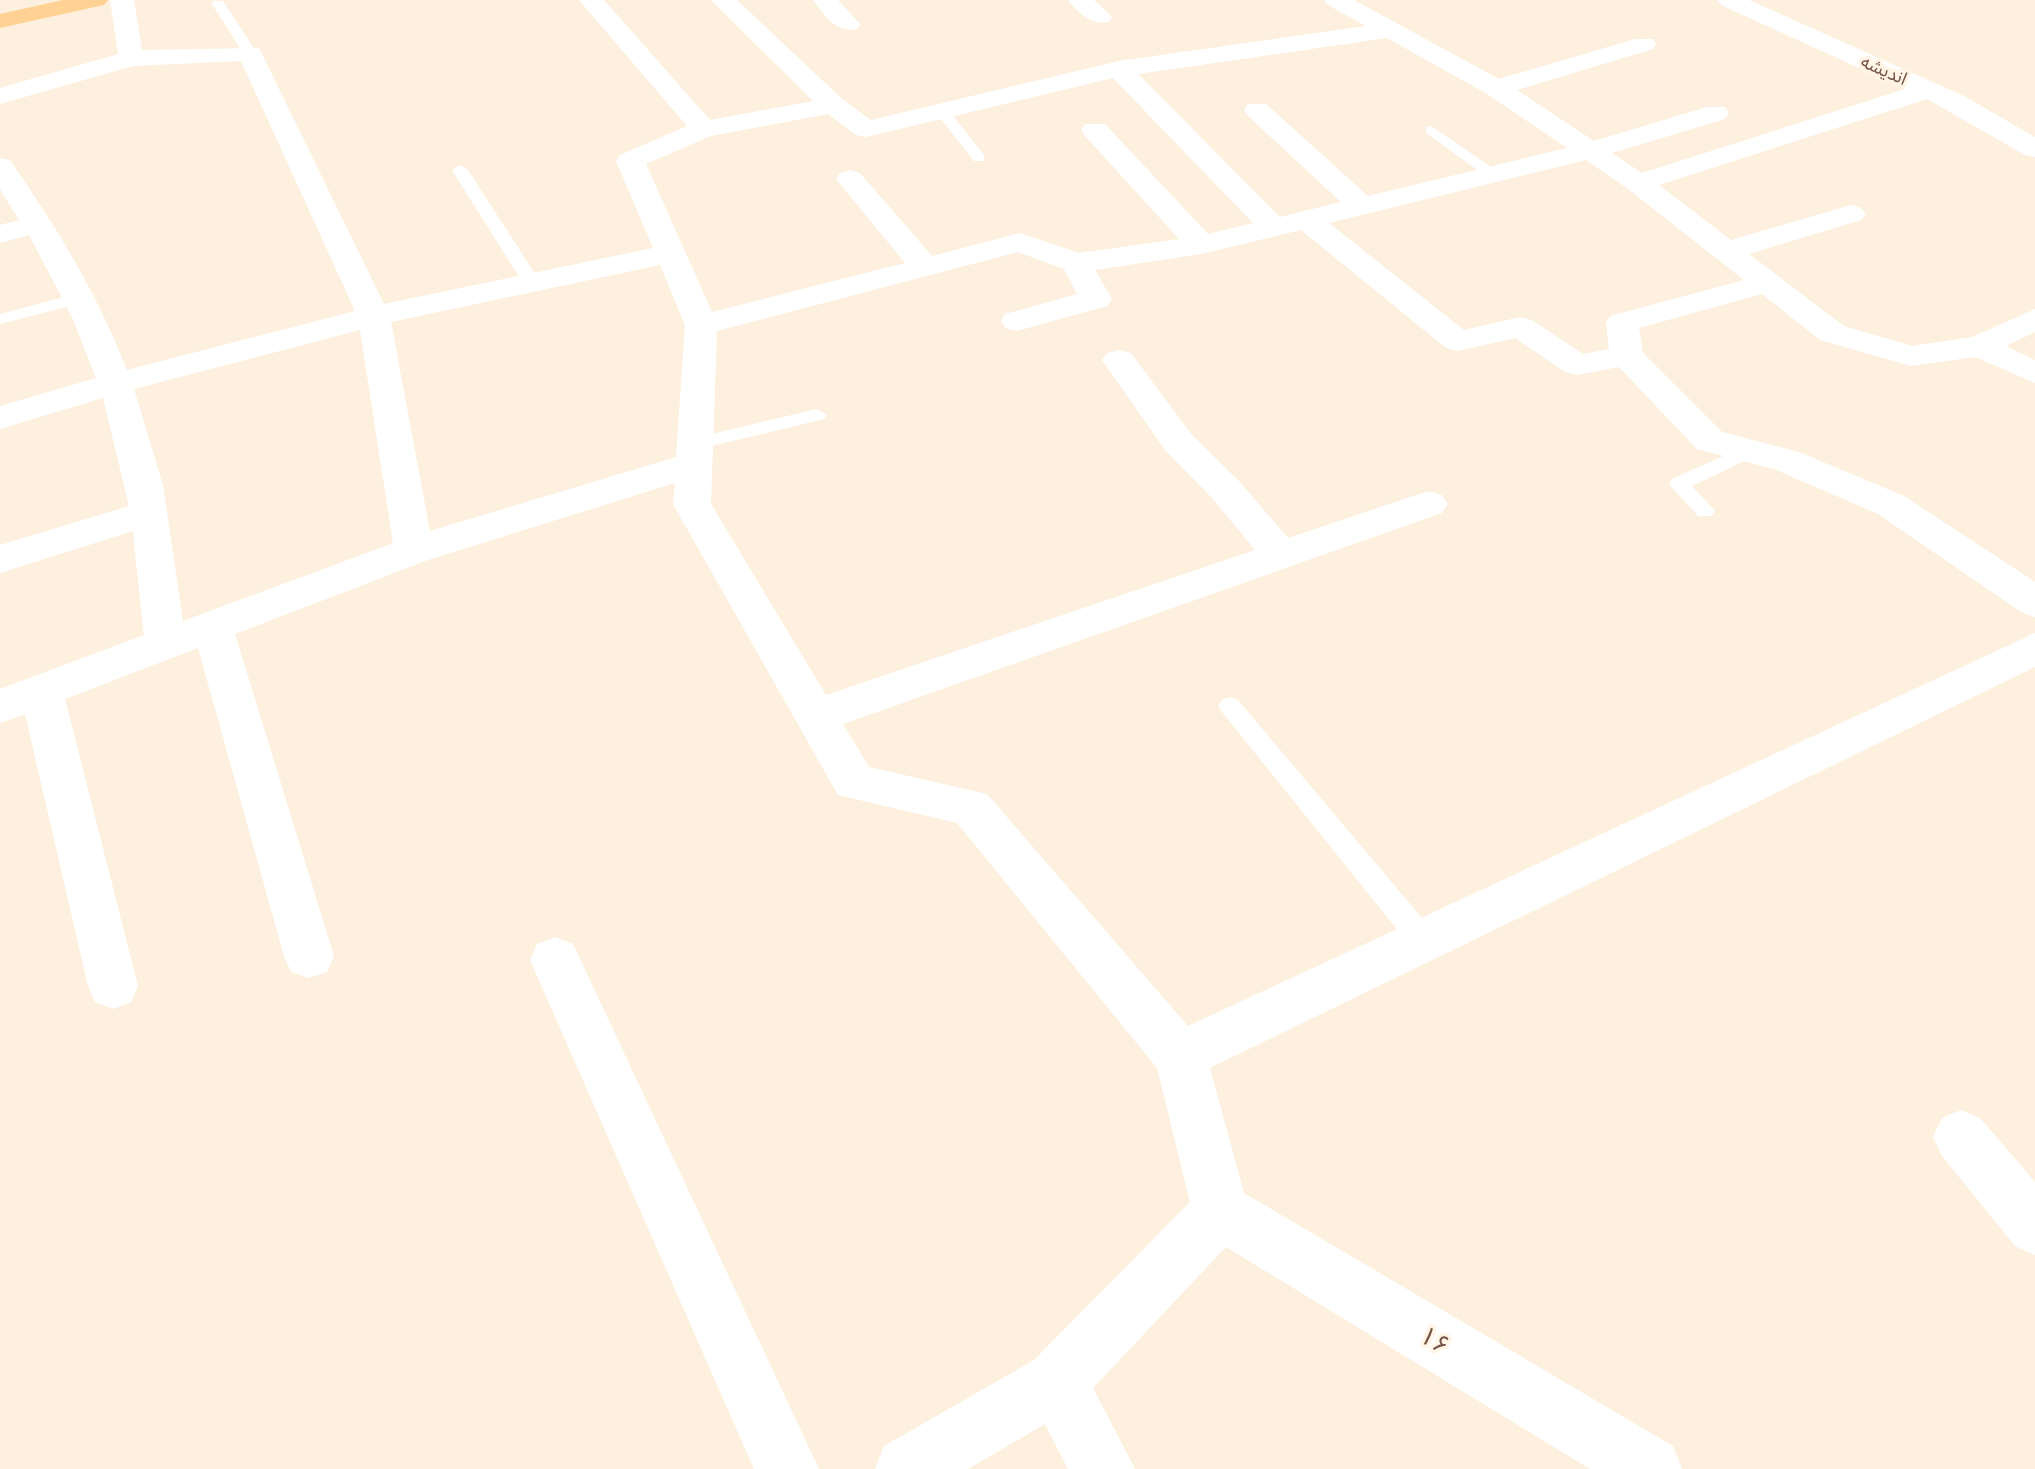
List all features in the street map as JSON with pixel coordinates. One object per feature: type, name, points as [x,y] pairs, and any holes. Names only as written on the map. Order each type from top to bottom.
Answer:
[{"type":"main road","points":[[0,8],[37,0]]},
{"type":"main road","points":[[0,21],[96,0]]},
{"type":"street","points":[[122,0],[131,58]]},
{"type":"street","points":[[591,0],[704,129]]},
{"type":"street","points":[[723,0],[833,105],[866,129],[1119,69],[1391,30]]},
{"type":"street","points":[[825,0],[848,24]]},
{"type":"street","points":[[1080,0],[1100,17]]},
{"type":"street","points":[[1336,0],[1496,88],[1638,183],[1832,333],[1911,356],[1980,346],[2035,319]]},
{"type":"street","name":"اندیشه","points":[[1735,1],[1928,90],[2035,149]]},
{"type":"street","points":[[1496,88],[1644,44]]},
{"type":"street","points":[[0,96],[131,58],[250,53],[374,316],[414,550]]},
{"type":"street","points":[[1119,69],[1273,227]]},
{"type":"street","points":[[1638,183],[1928,90]]},
{"type":"street","points":[[833,105],[704,129],[630,161],[701,325],[692,504],[854,782],[971,807],[1180,1056],[1221,1211],[1056,1382],[907,1469]]},
{"type":"street","points":[[1257,110],[1362,206]]},
{"type":"street","points":[[701,325],[1020,242],[1076,263],[1201,245],[1590,151],[1716,113]]},
{"type":"street","points":[[1095,130],[1201,245]]},
{"type":"street","points":[[0,166],[69,273],[116,383],[144,486],[166,643]]},
{"type":"street","points":[[850,179],[925,267]]},
{"type":"street","points":[[1727,251],[1851,214]]},
{"type":"street","points":[[1306,219],[1458,341],[1520,327],[1577,365],[1627,356]]},
{"type":"street","points":[[0,234],[37,224]]},
{"type":"street","points":[[0,418],[116,383],[374,316],[670,254]]},
{"type":"street","points":[[1017,321],[1096,299],[1076,263]]},
{"type":"street","points":[[1768,283],[1622,323],[1627,356],[1710,441],[1786,460],[1891,505],[2035,602]]},
{"type":"street","points":[[1980,346],[2035,373]]},
{"type":"street","points":[[1119,360],[1178,442],[1226,490],[1280,554]]},
{"type":"street","points":[[113,986],[21,698],[414,550],[694,454]]},
{"type":"street","points":[[815,716],[1429,504]]},
{"type":"street","points":[[0,559],[148,513]]},
{"type":"street","points":[[212,626],[309,956]]},
{"type":"street","points":[[1180,1056],[2035,649]]},
{"type":"street","points":[[555,960],[787,1469]]},
{"type":"street","points":[[1961,1137],[2035,1226]]},
{"type":"street","name":"۱۶","points":[[1221,1211],[1650,1469]]},
{"type":"street","points":[[1056,1382],[1103,1469]]},
{"type":"lane","points":[[218,4],[250,53]]},
{"type":"lane","points":[[942,111],[979,158]]},
{"type":"lane","points":[[1431,130],[1492,174]]},
{"type":"lane","points":[[460,170],[532,283]]},
{"type":"lane","points":[[0,319],[80,298]]},
{"type":"lane","points":[[694,454],[817,415]]},
{"type":"lane","points":[[1705,511],[1679,484],[1748,451]]},
{"type":"lane","points":[[1230,706],[1422,939]]}]
